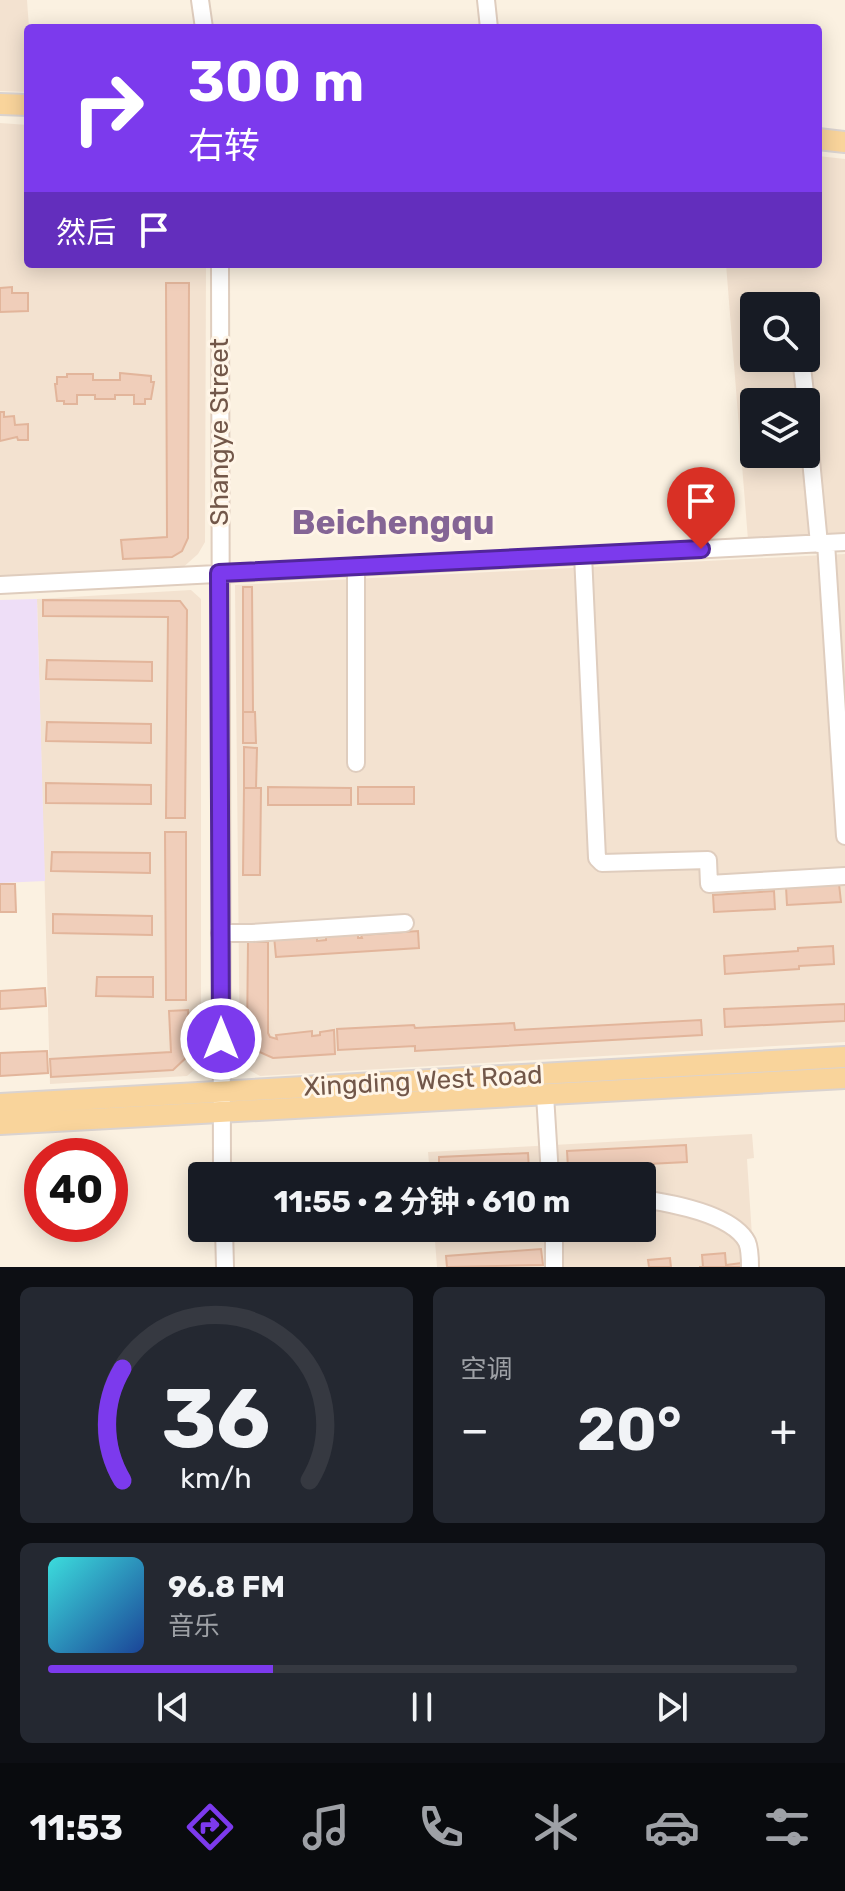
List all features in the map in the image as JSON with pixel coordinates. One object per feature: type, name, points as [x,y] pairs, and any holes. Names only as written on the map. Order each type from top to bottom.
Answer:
[{"type":"main road","points":[[0,104],[24,105]]},
{"type":"main road","points":[[822,139],[845,142]]},
{"type":"main road","name":"Xingding West Road","points":[[0,1124],[221,1103],[845,1057]]},
{"type":"main road","name":"Xingding West Road","points":[[0,1104],[221,1103],[545,1095],[845,1078]]},
{"type":"street","points":[[200,0],[203,24]]},
{"type":"street","points":[[486,0],[489,24]]},
{"type":"street","name":"Shangye Street","points":[[220,268],[222,1162]]},
{"type":"street","points":[[813,468],[845,836]]},
{"type":"street","points":[[0,585],[845,542]]},
{"type":"street","points":[[583,555],[597,858],[602,863],[708,860],[709,884],[845,876]]},
{"type":"street","points":[[356,566],[356,763]]},
{"type":"street","points":[[220,933],[405,923]]},
{"type":"street","points":[[545,1095],[549,1162]]},
{"type":"street","points":[[656,1202],[691,1208],[738,1232],[747,1242],[750,1267]]},
{"type":"street","points":[[224,1242],[225,1267]]},
{"type":"street","points":[[554,1242],[554,1267]]},
{"type":"shaded area","points":[[0,0],[27,0],[29,24],[24,24],[24,92],[0,91]]},
{"type":"shaded area","points":[[0,123],[24,125],[24,268],[206,268],[205,542],[198,554],[180,570],[0,577]]},
{"type":"shaded area","points":[[822,156],[845,159],[845,535],[748,540],[742,468],[820,468],[820,388],[740,388],[740,440],[726,268],[822,268]]},
{"type":"shaded area","points":[[845,554],[845,1042],[260,1076],[240,1065],[235,585]]},
{"type":"shaded area","points":[[191,590],[201,599],[201,1064],[187,1076],[50,1084],[37,599]]},
{"type":"shaded area","points":[[37,599],[45,881],[0,883],[0,600]]},
{"type":"shaded area","points":[[752,1134],[754,1158],[747,1159],[754,1267],[437,1267],[435,1242],[656,1242],[656,1162],[429,1162],[428,1152]]},
{"type":"building","points":[[166,283],[189,283],[188,538],[182,551],[172,557],[123,559],[121,540],[167,537]]},
{"type":"building","points":[[12,287],[12,293],[28,293],[28,311],[0,312],[0,288]]},
{"type":"building","points":[[120,373],[151,376],[151,382],[154,382],[151,399],[145,399],[145,404],[134,404],[134,395],[95,399],[95,395],[77,395],[77,404],[57,401],[57,377],[93,374],[93,380],[120,380]]},
{"type":"building","points":[[0,412],[4,412],[4,417],[14,416],[15,425],[28,424],[28,440],[18,440],[17,437],[0,441]]},
{"type":"building","points":[[243,587],[252,587],[253,712],[243,712]]},
{"type":"building","points":[[43,600],[180,601],[187,610],[185,818],[166,818],[168,617],[43,616]]},
{"type":"building","points":[[47,660],[152,662],[152,681],[46,679]]},
{"type":"building","points":[[243,712],[255,712],[256,743],[243,743]]},
{"type":"building","points":[[47,722],[151,724],[151,743],[46,741]]},
{"type":"building","points":[[244,747],[257,748],[256,788],[244,788]]},
{"type":"building","points":[[46,783],[151,785],[151,804],[46,803]]},
{"type":"building","points":[[268,787],[351,788],[351,805],[268,805]]},
{"type":"building","points":[[358,787],[414,787],[414,804],[358,804]]},
{"type":"building","points":[[244,788],[261,788],[260,875],[243,875]]},
{"type":"building","points":[[165,832],[186,832],[186,1000],[166,1000]]},
{"type":"building","points":[[52,852],[150,853],[150,873],[51,871]]},
{"type":"building","points":[[0,884],[15,884],[16,912],[0,912]]},
{"type":"building","points":[[839,884],[841,902],[787,905],[786,887]]},
{"type":"building","points":[[774,891],[775,909],[714,912],[713,895]]},
{"type":"building","points":[[53,914],[152,916],[152,935],[53,933]]},
{"type":"building","points":[[418,931],[419,948],[276,957],[274,936],[317,933],[317,941],[326,940],[326,934],[358,932],[358,938],[362,938],[361,935]]},
{"type":"building","points":[[248,942],[268,942],[270,1037],[277,1039],[276,1035],[312,1031],[312,1036],[334,1030],[335,1054],[273,1058],[255,1050],[247,1040]]},
{"type":"building","points":[[833,946],[834,964],[725,974],[724,956]]},
{"type":"building","points":[[97,977],[153,977],[153,997],[96,996]]},
{"type":"building","points":[[45,988],[46,1006],[0,1009],[0,991]]},
{"type":"building","points":[[845,1004],[845,1021],[725,1027],[724,1009]]},
{"type":"building","points":[[188,1010],[190,1054],[173,1070],[51,1077],[50,1059],[171,1052],[169,1011]]},
{"type":"building","points":[[701,1020],[702,1035],[415,1051],[415,1046],[338,1050],[337,1029],[514,1023],[515,1030]]},
{"type":"building","points":[[47,1051],[48,1073],[0,1076],[0,1053]]},
{"type":"building","points":[[686,1145],[687,1162],[568,1162],[567,1151]]},
{"type":"building","points":[[528,1153],[529,1162],[439,1162],[439,1157]]},
{"type":"building","points":[[541,1249],[543,1265],[447,1267],[446,1256]]},
{"type":"building","points":[[725,1253],[726,1265],[741,1263],[742,1267],[703,1267],[702,1255]]},
{"type":"building","points":[[670,1258],[671,1267],[649,1267],[648,1260]]},
{"type":"district","name":"Beichengqu","points":[[393,522]]},
{"type":"route","points":[[221,1039],[219,573],[701,549]]}]
